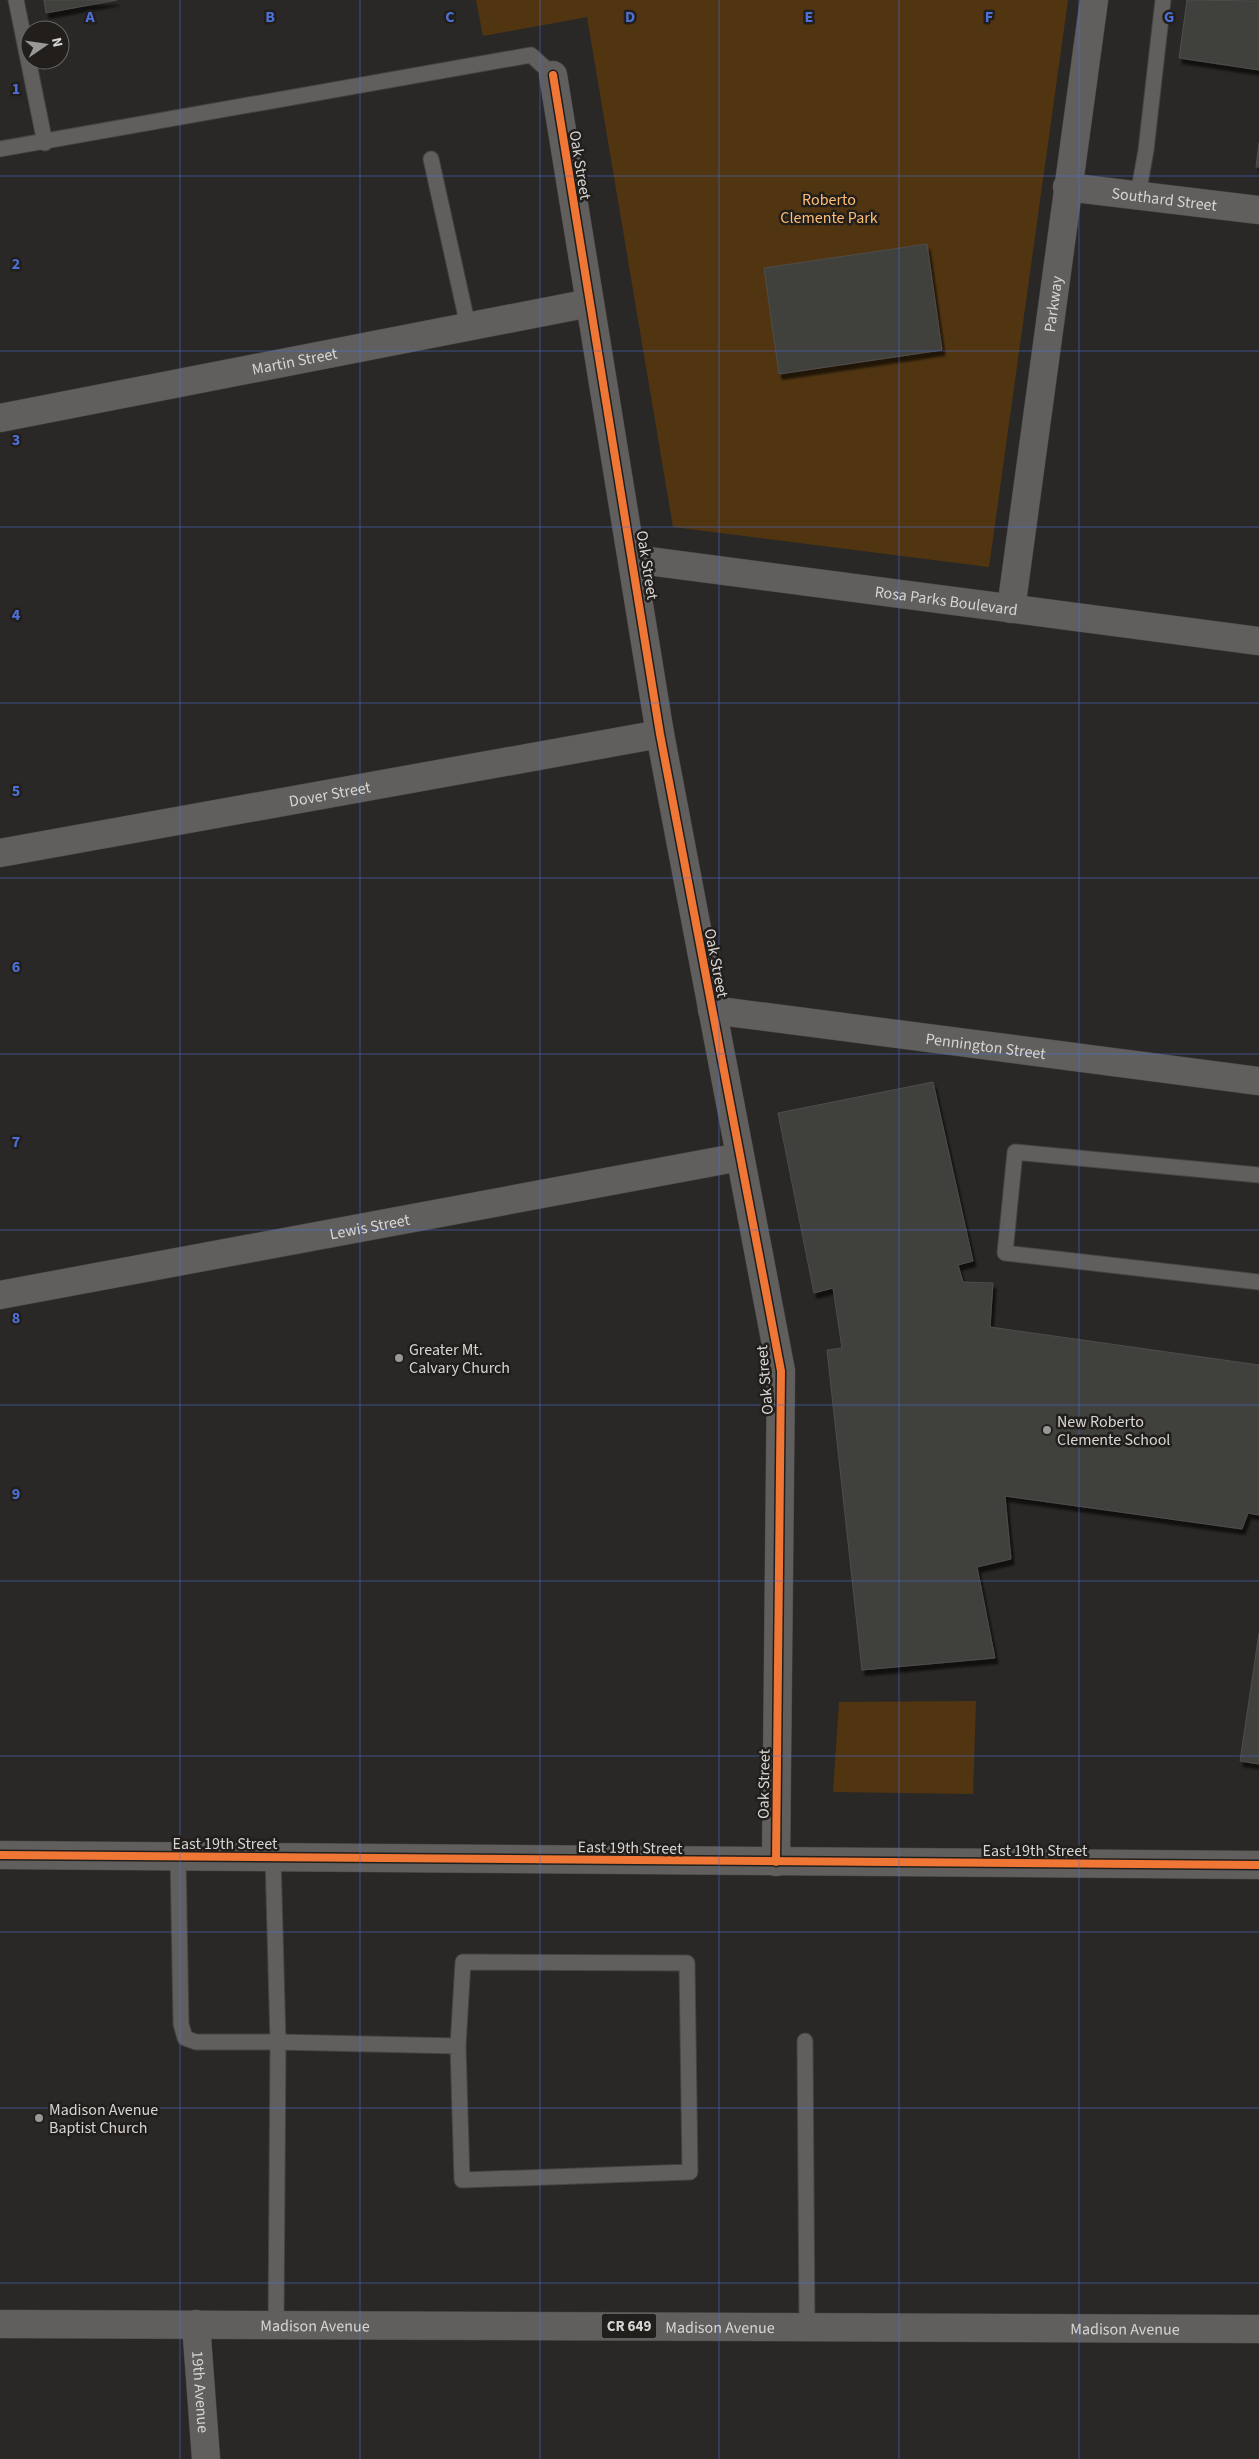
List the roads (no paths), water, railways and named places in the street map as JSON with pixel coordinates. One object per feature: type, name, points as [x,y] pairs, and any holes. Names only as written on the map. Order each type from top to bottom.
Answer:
[{"type":"street","name":"Parkway","points":[[1011,609],[1094,0]]},
{"type":"street","name":"Oak Street","points":[[553,75],[660,734],[780,1371],[782,1407],[776,1862]]},
{"type":"street","name":"Southard Street","points":[[1068,187],[1259,210]]},
{"type":"street","name":"Martin Street","points":[[0,418],[590,303]]},
{"type":"street","name":"Rosa Parks Boulevard","points":[[633,559],[1259,641]]},
{"type":"street","name":"Dover Street","points":[[0,853],[660,734]]},
{"type":"street","name":"Pennington Street","points":[[712,1010],[1259,1080]]},
{"type":"street","name":"Lewis Street","points":[[0,1295],[740,1157]]},
{"type":"street","name":"East 19th Street","points":[[0,1855],[1259,1865]]},
{"type":"street","name":"Madison Avenue","points":[[0,2324],[1259,2329]]},
{"type":"street","name":"19th Avenue","points":[[196,2324],[206,2459]]},
{"type":"lane","points":[[16,0],[45,143]]},
{"type":"lane","points":[[1138,195],[1146,150],[1163,0]]},
{"type":"lane","points":[[0,149],[45,143],[532,55],[553,75]]},
{"type":"lane","points":[[431,159],[468,326]]},
{"type":"lane","points":[[1259,1176],[1015,1152],[1004,1253],[1259,1282]]},
{"type":"lane","points":[[178,1856],[181,2024],[186,2038],[196,2042],[458,2046]]},
{"type":"lane","points":[[273,1857],[278,2042],[276,2325]]},
{"type":"lane","points":[[463,1962],[687,1964],[690,2172],[462,2180],[458,2046],[463,1962]]},
{"type":"lane","points":[[806,2041],[807,2327]]},
{"type":"place","name":"Greater Mt. Calvary Church","points":[[399,1358]]},
{"type":"place","name":"New Roberto Clemente School","points":[[1047,1430]]},
{"type":"place","name":"Madison Avenue Baptist Church","points":[[39,2118]]},
{"type":"park label","name":"Roberto Clemente Park","points":[[829,208]]}]
